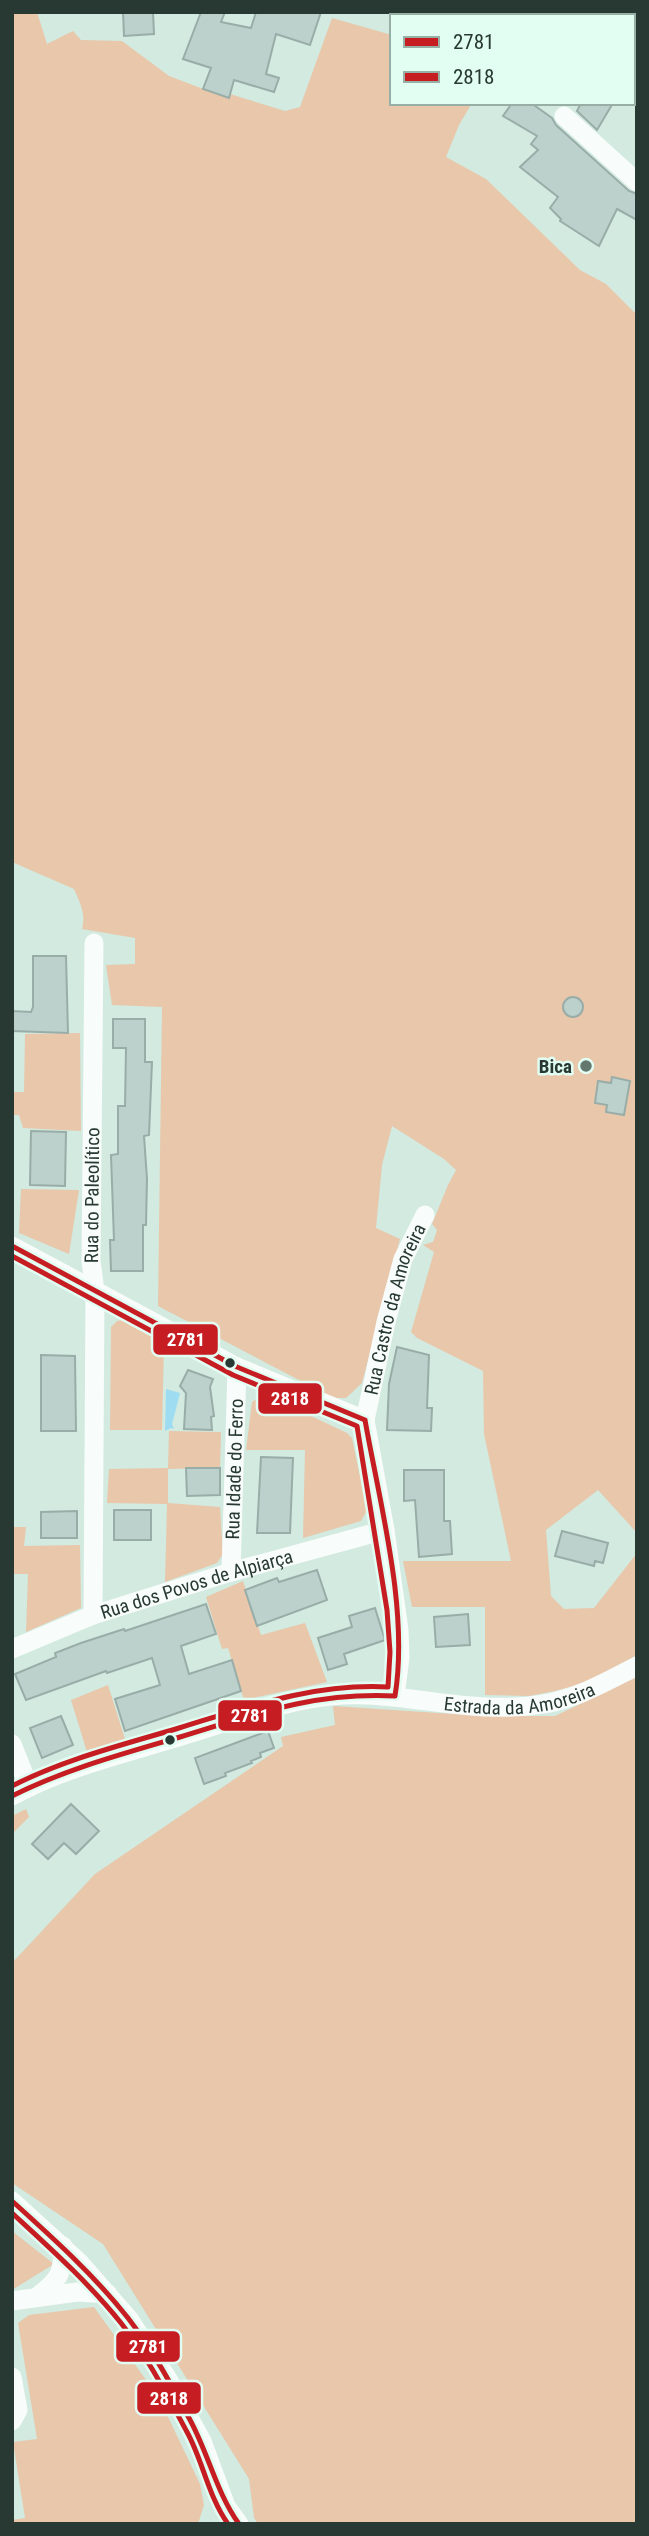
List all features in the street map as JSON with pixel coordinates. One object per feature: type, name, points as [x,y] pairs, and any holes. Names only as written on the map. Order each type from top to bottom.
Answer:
[{"type":"street","points":[[564,116],[637,182]]},
{"type":"street","name":"Rua do Paleolítico","points":[[93,1615],[95,1291],[91,1261],[94,943]]},
{"type":"street","name":"Rua Castro da Amoreira","points":[[395,1696],[400,1646],[385,1530],[365,1420],[403,1259],[425,1215]]},
{"type":"street","points":[[12,1246],[237,1367],[365,1420]]},
{"type":"street","name":"Rua Idade do Ferro","points":[[231,1572],[237,1367]]},
{"type":"street","name":"Rua dos Povos de Alpiarça","points":[[12,1649],[93,1615],[231,1572],[385,1530]]},
{"type":"street","name":"Estrada da Amoreira","points":[[21,1792],[83,1765],[280,1705],[320,1697],[395,1696],[478,1707],[543,1704],[579,1694],[637,1666]]},
{"type":"street","points":[[12,1744],[21,1792]]},
{"type":"street","points":[[12,2202],[63,2246],[129,2319],[169,2381],[202,2441],[226,2506],[239,2524]]},
{"type":"street","points":[[38,2296],[58,2278],[62,2269],[63,2246]]},
{"type":"street","points":[[38,2296],[88,2272]]},
{"type":"street","points":[[12,2301],[77,2292],[108,2294]]},
{"type":"street","points":[[12,2377],[18,2410],[12,2421]]},
{"type":"street","points":[[215,2524],[226,2506]]},
{"type":"shaded area","points":[[12,12],[37,12],[47,44],[73,31],[81,40],[122,41],[169,76],[227,98],[230,94],[285,111],[300,107],[332,18],[390,34],[390,105],[471,105],[446,157],[486,179],[580,270],[606,284],[637,315],[637,1533],[598,1490],[546,1530],[551,1596],[564,1609],[594,1608],[637,1553],[637,1655],[588,1682],[555,1691],[529,1696],[485,1695],[485,1607],[412,1607],[403,1561],[511,1561],[484,1434],[483,1371],[417,1338],[411,1332],[434,1252],[423,1245],[433,1242],[437,1230],[432,1224],[456,1170],[444,1159],[392,1126],[382,1165],[376,1228],[400,1239],[362,1383],[346,1398],[333,1398],[158,1306],[162,1007],[112,1005],[106,965],[135,964],[135,938],[82,929],[83,913],[74,889],[12,862]]},
{"type":"shaded area","points":[[483,12],[486,14],[426,14]]},
{"type":"shaded area","points":[[80,1033],[81,1131],[23,1128],[19,1115],[12,1115],[12,1092],[24,1092],[25,1034]]},
{"type":"shaded area","points":[[21,1189],[79,1190],[69,1254],[19,1233]]},
{"type":"shaded area","points":[[129,1319],[164,1346],[162,1430],[110,1430],[111,1327],[117,1321]]},
{"type":"shaded area","points":[[269,1396],[347,1433],[352,1438],[367,1510],[361,1521],[303,1538],[305,1450],[246,1450],[252,1402],[259,1397]]},
{"type":"shaded area","points":[[169,1431],[221,1432],[220,1468],[168,1469],[168,1503],[220,1507],[223,1554],[217,1563],[165,1582],[167,1504],[107,1503],[109,1469],[168,1468]]},
{"type":"shaded area","points":[[12,1527],[26,1527],[24,1546],[80,1545],[81,1608],[26,1632],[28,1574],[12,1574]]},
{"type":"shaded area","points":[[243,1581],[261,1635],[305,1623],[327,1682],[244,1700],[228,1648],[222,1649],[206,1597]]},
{"type":"shaded area","points":[[637,1677],[637,2524],[258,2524],[254,2518],[249,2479],[103,2244],[12,2183],[12,1963],[95,1874],[283,1746],[281,1737],[335,1725],[333,1706],[484,1716],[555,1716]]},
{"type":"shaded area","points":[[108,1685],[125,1739],[87,1752],[71,1700]]},
{"type":"shaded area","points":[[26,1809],[29,1817],[12,1834],[12,1816]]},
{"type":"shaded area","points":[[12,2231],[54,2264],[12,2290]]},
{"type":"shaded area","points":[[94,2307],[159,2398],[200,2484],[204,2505],[198,2524],[12,2524],[12,2520],[25,2518],[13,2442],[37,2439],[18,2323],[29,2315]]},
{"type":"water","points":[[166,1389],[180,1393],[172,1424],[174,1429],[165,1431]]},
{"type":"building","points":[[123,12],[153,12],[154,34],[124,36]]},
{"type":"building","points":[[201,12],[225,12],[221,22],[251,28],[256,12],[321,12],[310,45],[276,34],[266,74],[279,78],[274,92],[234,80],[229,98],[203,89],[211,68],[183,59]]},
{"type":"building","points":[[511,105],[534,105],[552,118],[556,125],[629,191],[637,194],[637,220],[617,209],[599,246],[560,221],[550,208],[558,197],[520,167],[538,150],[531,144],[537,136],[503,116]]},
{"type":"building","points":[[580,105],[612,105],[597,130],[577,111]]},
{"type":"building","points":[[33,956],[66,956],[68,1033],[12,1031],[12,1011],[31,1012],[33,1007]]},
{"type":"building","points":[[573,997],[580,1000],[583,1007],[580,1014],[573,1017],[566,1014],[563,1007],[566,1000]]},
{"type":"building","points":[[113,1019],[145,1019],[145,1062],[152,1062],[149,1135],[144,1136],[147,1179],[143,1271],[111,1271],[110,1240],[114,1240],[111,1155],[118,1154],[118,1106],[125,1106],[126,1048],[113,1048]]},
{"type":"building","points":[[612,1077],[630,1081],[624,1115],[606,1112],[607,1105],[595,1103],[598,1081],[611,1083]]},
{"type":"building","points":[[31,1131],[66,1132],[65,1186],[30,1185]]},
{"type":"building","points":[[397,1347],[429,1355],[427,1408],[432,1408],[431,1431],[387,1430],[389,1384]]},
{"type":"building","points":[[41,1355],[75,1356],[76,1431],[41,1431]]},
{"type":"building","points":[[188,1370],[213,1379],[210,1387],[214,1416],[211,1417],[212,1430],[184,1429],[186,1393],[180,1386]]},
{"type":"building","points":[[261,1457],[293,1458],[290,1533],[257,1533]]},
{"type":"building","points":[[186,1468],[220,1468],[220,1495],[187,1496]]},
{"type":"building","points":[[404,1470],[444,1470],[444,1521],[450,1521],[452,1554],[419,1557],[415,1500],[404,1501]]},
{"type":"building","points":[[114,1510],[151,1510],[151,1540],[114,1540]]},
{"type":"building","points":[[77,1511],[77,1538],[41,1538],[41,1512]]},
{"type":"building","points":[[562,1531],[608,1543],[603,1563],[595,1561],[594,1566],[555,1556]]},
{"type":"building","points":[[317,1570],[327,1600],[257,1626],[245,1590],[277,1578],[279,1582]]},
{"type":"building","points":[[206,1604],[216,1634],[181,1646],[189,1674],[232,1660],[241,1691],[125,1731],[115,1699],[160,1685],[152,1658],[107,1673],[106,1671],[26,1700],[15,1674],[81,1643]]},
{"type":"building","points":[[375,1608],[385,1640],[344,1654],[347,1664],[328,1670],[318,1638],[352,1627],[349,1616]]},
{"type":"building","points":[[468,1614],[470,1645],[436,1647],[434,1617]]},
{"type":"building","points":[[61,1716],[73,1745],[42,1758],[30,1728]]},
{"type":"building","points":[[268,1731],[274,1748],[260,1753],[261,1757],[251,1761],[252,1763],[204,1784],[195,1758]]},
{"type":"building","points":[[71,1804],[99,1831],[76,1854],[64,1843],[48,1859],[32,1844]]},
{"type":"transit line","name":"2781","points":[[12,1246],[237,1367],[365,1420]]},
{"type":"transit line","name":"2818","points":[[12,1256],[233,1375],[357,1426],[387,1610],[390,1652],[388,1687],[334,1689],[282,1698],[94,1753],[12,1786]]},
{"type":"transit line","name":"2781","points":[[365,1420],[396,1593],[398,1663],[395,1696]]},
{"type":"transit line","name":"2781","points":[[12,1796],[94,1763],[285,1706],[338,1697],[395,1696]]},
{"type":"transit line","name":"2781","points":[[12,2201],[87,2272],[137,2330],[189,2418],[224,2499],[239,2524]]},
{"type":"transit line","name":"2818","points":[[12,2213],[82,2279],[130,2336],[187,2432],[215,2502],[228,2524]]},
{"type":"place","name":"Bica","points":[[586,1066]]}]
